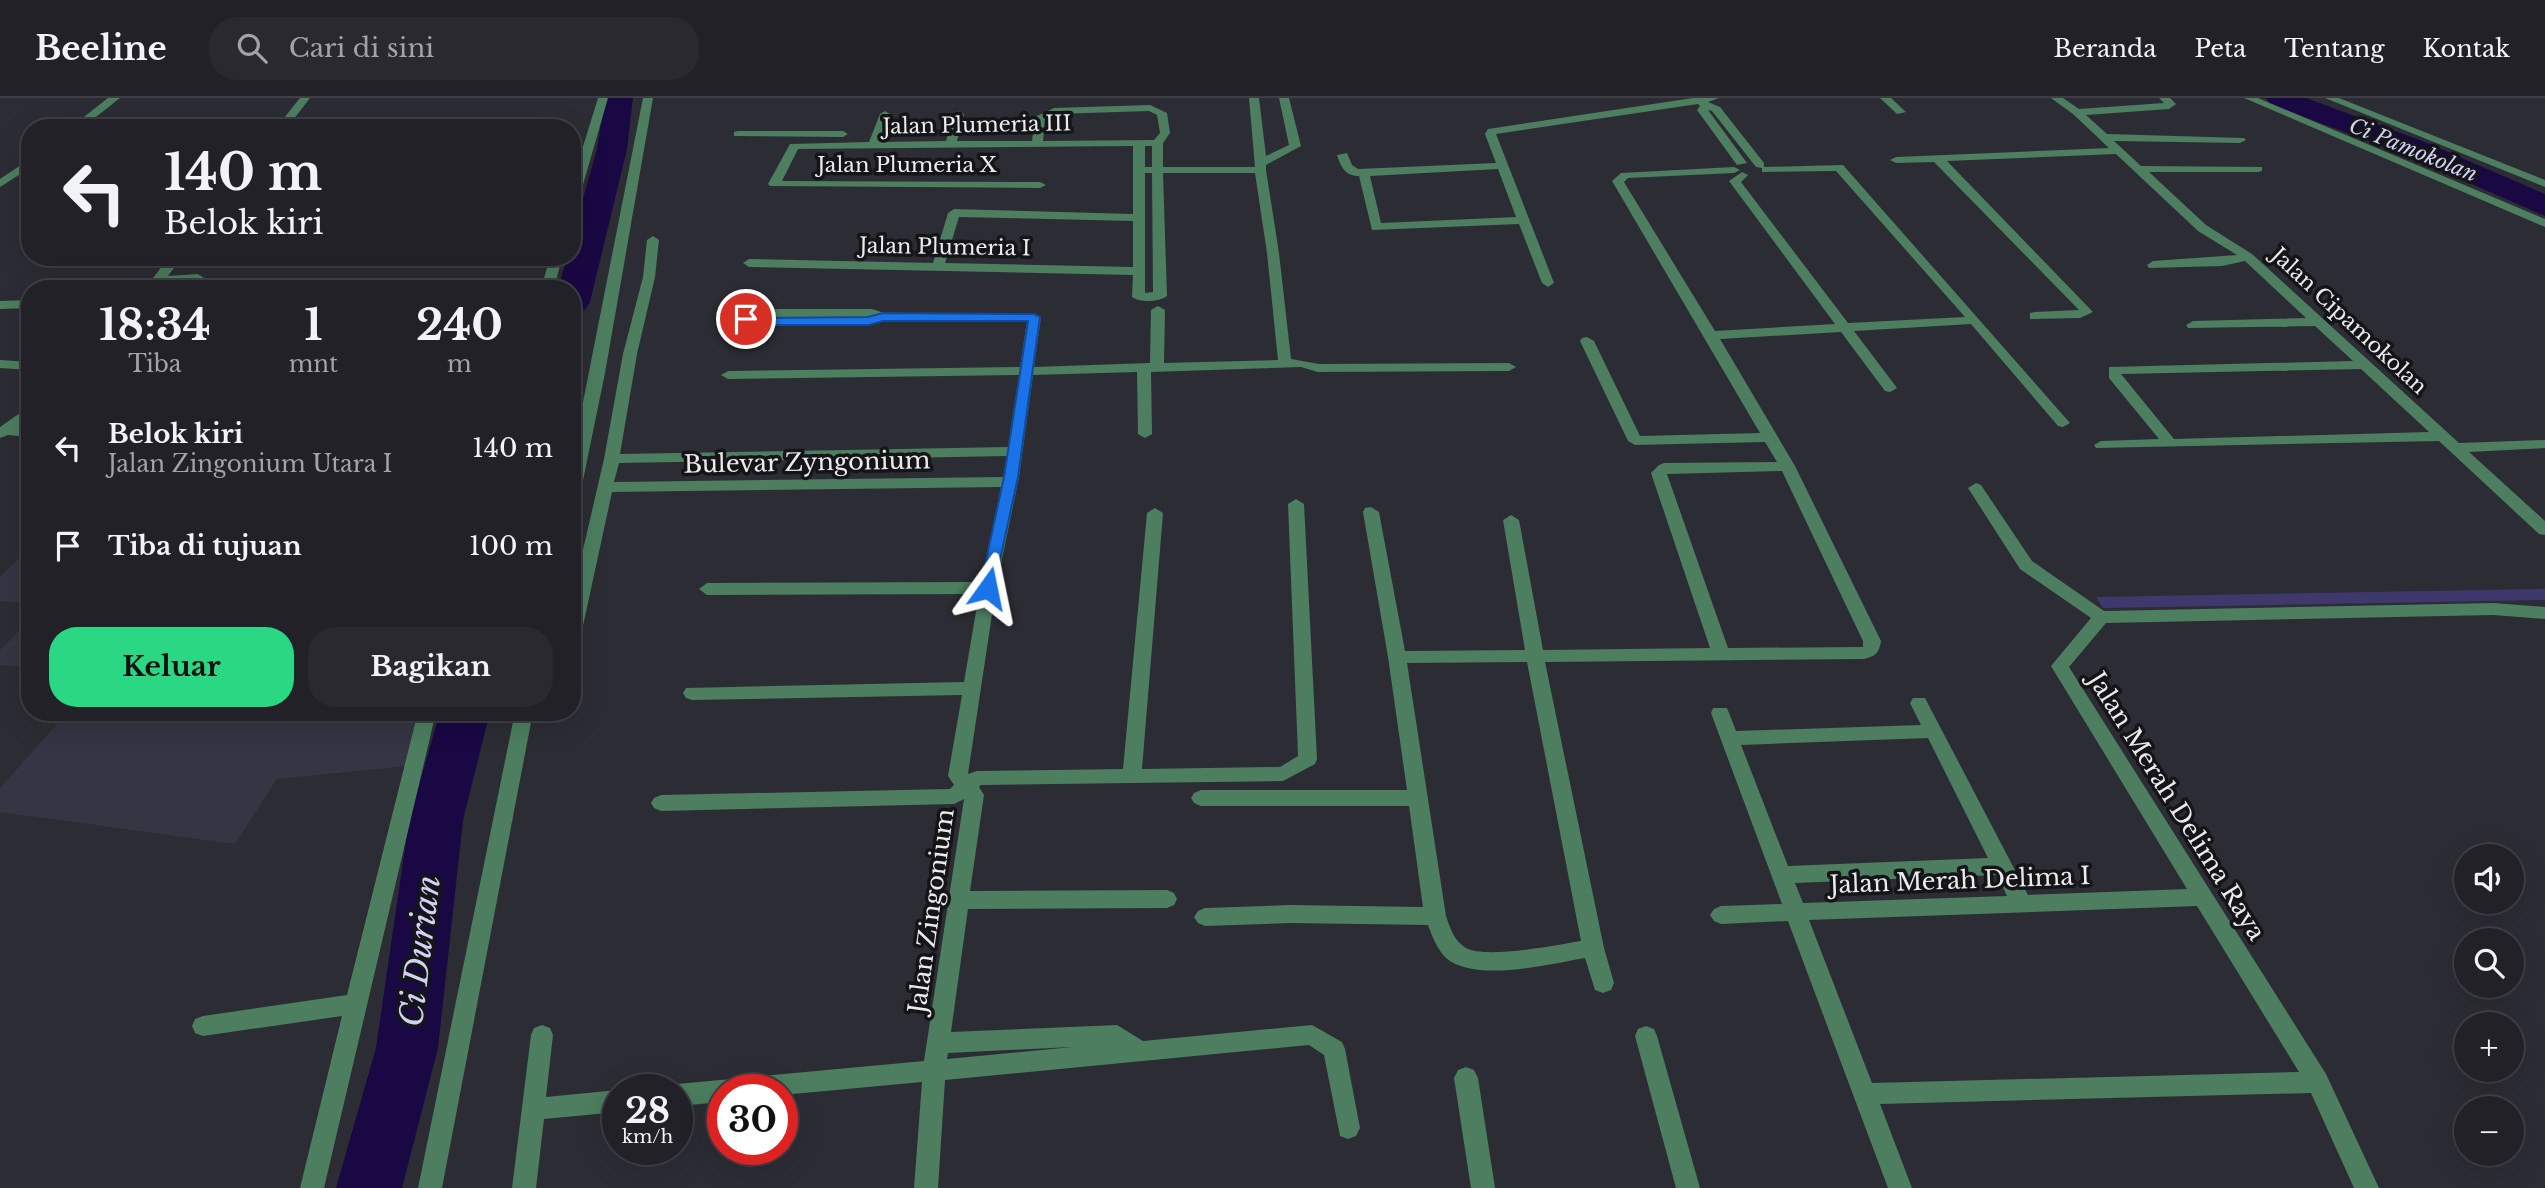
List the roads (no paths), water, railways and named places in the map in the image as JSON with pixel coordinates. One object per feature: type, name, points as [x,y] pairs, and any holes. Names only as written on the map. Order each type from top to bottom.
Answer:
[{"type":"street","points":[[87,119],[115,98]]},
{"type":"street","points":[[288,119],[305,98]]},
{"type":"street","points":[[581,172],[603,98]]},
{"type":"street","points":[[581,453],[648,98]]},
{"type":"street","points":[[1254,98],[1285,363]]},
{"type":"street","points":[[1139,170],[1261,166],[1295,146],[1284,98]]},
{"type":"street","points":[[1885,98],[1901,112]]},
{"type":"street","name":"Jalan Cipamokolan","points":[[2056,98],[2077,112],[2202,228],[2248,257],[2545,530]]},
{"type":"street","points":[[2077,112],[2169,106],[2171,104],[2164,98]]},
{"type":"street","points":[[2249,98],[2545,223]]},
{"type":"street","points":[[2330,98],[2545,184]]},
{"type":"street","points":[[1705,101],[1702,110],[1739,170]]},
{"type":"street","points":[[1397,657],[1864,653],[1871,650],[1872,641],[1787,466],[1618,181],[1625,175],[1739,170],[1758,177],[1765,174],[1716,109],[1705,101],[1497,128],[1490,134],[1500,166],[1548,284]]},
{"type":"street","points":[[1037,144],[1040,117],[1054,111],[1150,108],[1162,113],[1165,133],[1157,143],[1160,296],[1139,297],[1139,143]]},
{"type":"street","points":[[873,145],[885,114]]},
{"type":"street","points":[[951,145],[959,114]]},
{"type":"street","points":[[738,134],[843,134]]},
{"type":"street","points":[[815,146],[821,134]]},
{"type":"street","points":[[2105,137],[2239,140]]},
{"type":"street","name":"Jalan Plumeria III","points":[[815,146],[1157,143]]},
{"type":"street","name":"Jalan Plumeria X","points":[[815,146],[794,146],[774,184],[1040,185]]},
{"type":"street","points":[[1896,160],[2119,151]]},
{"type":"street","points":[[1343,155],[1350,171],[1364,173],[1500,166]]},
{"type":"street","points":[[1938,159],[2086,312],[2035,316]]},
{"type":"street","points":[[1763,168],[1839,167],[2063,423]]},
{"type":"street","points":[[0,184],[21,169]]},
{"type":"street","points":[[2139,169],[2258,169]]},
{"type":"street","points":[[1739,170],[1735,181],[1890,388]]},
{"type":"street","points":[[1364,173],[1376,226],[1522,220]]},
{"type":"street","points":[[938,266],[954,213],[1139,218]]},
{"type":"street","points":[[581,595],[612,458],[630,354],[649,277],[653,240]]},
{"type":"street","points":[[2153,265],[2222,262],[2248,257]]},
{"type":"street","name":"Jalan Plumeria I","points":[[749,263],[1140,271]]},
{"type":"street","points":[[158,280],[169,266]]},
{"type":"street","points":[[185,280],[198,278]]},
{"type":"street","points":[[0,305],[21,304]]},
{"type":"street","points":[[1145,433],[1158,310]]},
{"type":"street","points":[[756,313],[872,313],[883,317],[856,321],[746,319],[756,313]]},
{"type":"street","name":"Jalan Zingonium","points":[[883,317],[1034,317],[1012,468],[988,588],[958,776],[974,795],[934,1070],[926,1188]]},
{"type":"street","points":[[1711,335],[1975,320]]},
{"type":"street","points":[[2193,325],[2318,322]]},
{"type":"street","points":[[1587,341],[1635,441],[1770,437]]},
{"type":"street","points":[[728,375],[1025,371],[1285,363],[1302,363],[1318,368],[1509,367]]},
{"type":"street","points":[[0,365],[21,366]]},
{"type":"street","points":[[2170,443],[2114,375],[2114,370],[2365,365]]},
{"type":"street","points":[[2,432],[21,417]]},
{"type":"street","points":[[2,432],[21,433]]},
{"type":"street","points":[[2101,445],[2442,436]]},
{"type":"street","points":[[2456,449],[2545,444]]},
{"type":"street","name":"Bulevar Zyngonium","points":[[612,458],[1012,468]]},
{"type":"street","points":[[1721,653],[1659,473],[1664,468],[1787,466]]},
{"type":"street","name":"Bulevar Zyngonium","points":[[605,487],[1012,468]]},
{"type":"street","points":[[1976,488],[2026,565],[2101,617],[2543,607]]},
{"type":"street","points":[[662,803],[954,796],[978,778],[1283,774],[1308,759],[1296,504]]},
{"type":"street","points":[[1371,512],[1397,657],[1435,916],[1446,944],[1460,956],[1471,960],[1490,961],[1593,948]]},
{"type":"street","points":[[1132,776],[1155,513]]},
{"type":"street","points":[[1511,520],[1535,657],[1593,948],[1603,983]]},
{"type":"street","points":[[707,589],[988,588]]},
{"type":"street","name":"Jalan Merah Delima Raya","points":[[2101,617],[2060,666],[2318,1082],[2367,1188]]},
{"type":"street","points":[[692,693],[972,688]]},
{"type":"street","points":[[1919,703],[2022,904]]},
{"type":"street","points":[[1720,713],[1900,1188]]},
{"type":"street","points":[[312,1188],[350,1040],[356,1004],[425,721]]},
{"type":"street","points":[[430,1188],[522,721]]},
{"type":"street","points":[[1730,738],[1933,731]]},
{"type":"street","points":[[1200,798],[1419,798]]},
{"type":"street","points":[[1781,876],[2003,866]]},
{"type":"street","name":"Jalan Merah Delima I","points":[[1721,915],[2202,897]]},
{"type":"street","points":[[959,900],[1167,899]]},
{"type":"street","points":[[1205,917],[1290,914],[1435,916]]},
{"type":"street","points":[[203,1026],[356,1004]]},
{"type":"street","points":[[524,1188],[542,1035]]},
{"type":"street","points":[[939,1043],[1117,1035],[1140,1051]]},
{"type":"street","points":[[798,1083],[1312,1035],[1334,1049],[1348,1128]]},
{"type":"street","points":[[1646,1037],[1688,1188]]},
{"type":"street","points":[[1466,1078],[1483,1188]]},
{"type":"street","points":[[1866,1094],[2318,1082]]},
{"type":"street","points":[[534,1109],[602,1103]]},
{"type":"waterway","name":"Ci Durian","points":[[578,280],[612,149],[619,98]]},
{"type":"waterway","name":"Ci Pamokolan","points":[[2280,98],[2414,148],[2545,206]]},
{"type":"waterway","name":"Ci Durian","points":[[369,1188],[407,1048],[436,820],[463,721]]}]
